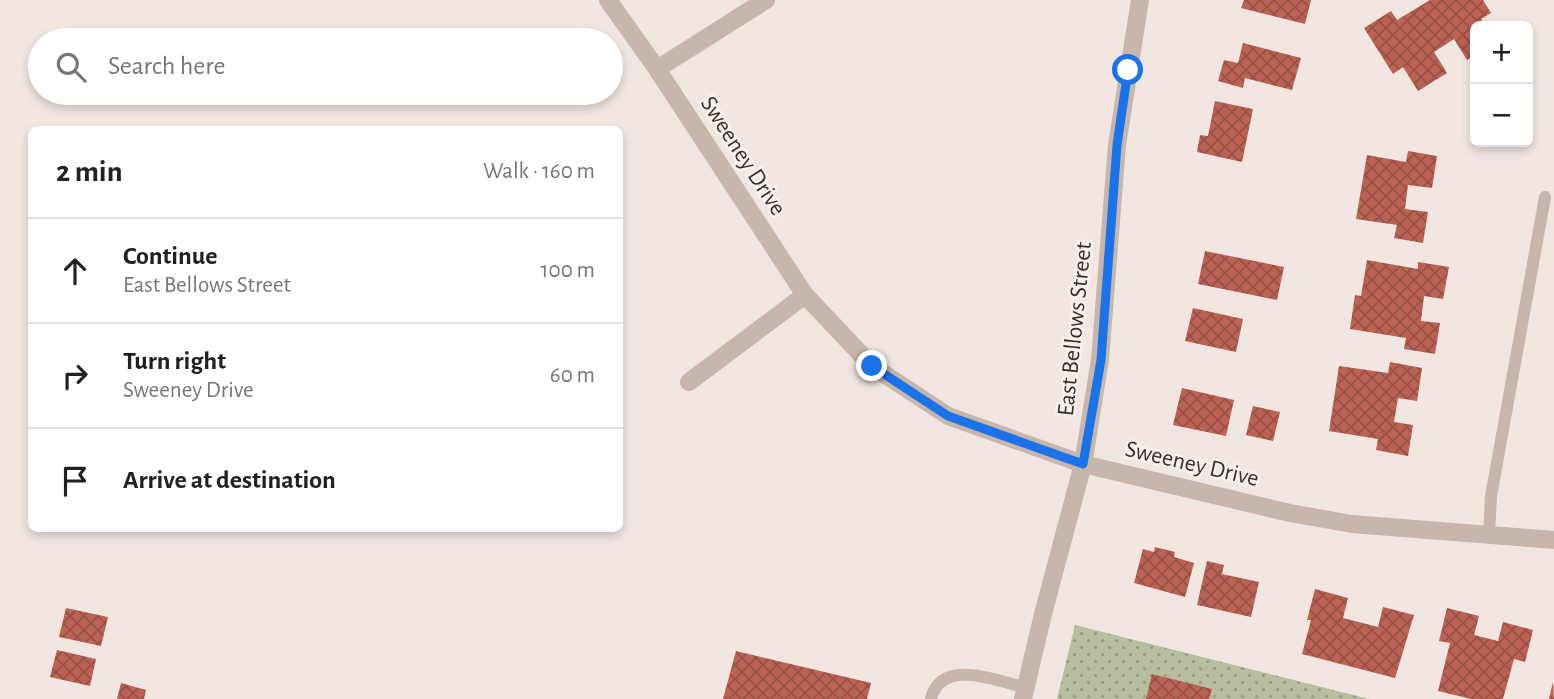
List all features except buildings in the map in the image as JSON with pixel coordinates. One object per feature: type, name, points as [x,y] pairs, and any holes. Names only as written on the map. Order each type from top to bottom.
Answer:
[{"type":"street","name":"Sweeney Drive","points":[[608,0],[657,69],[805,295],[872,366],[948,416],[1083,464],[1290,513],[1340,522],[1489,537],[1554,540]]},
{"type":"street","points":[[657,69],[766,0]]},
{"type":"street","name":"East Bellows Street","points":[[1025,694],[1043,614],[1083,464],[1101,360],[1117,145],[1140,0]]},
{"type":"street","points":[[689,382],[805,295]]},
{"type":"lane","points":[[1489,537],[1491,496],[1499,443],[1545,197]]},
{"type":"lane","points":[[931,699],[939,682],[968,674],[1025,694]]},
{"type":"green space","points":[[1075,625],[1369,699],[1057,699]]},
{"type":"route","points":[[872,366],[948,416],[1083,464],[1101,360],[1117,145],[1128,70]]}]
